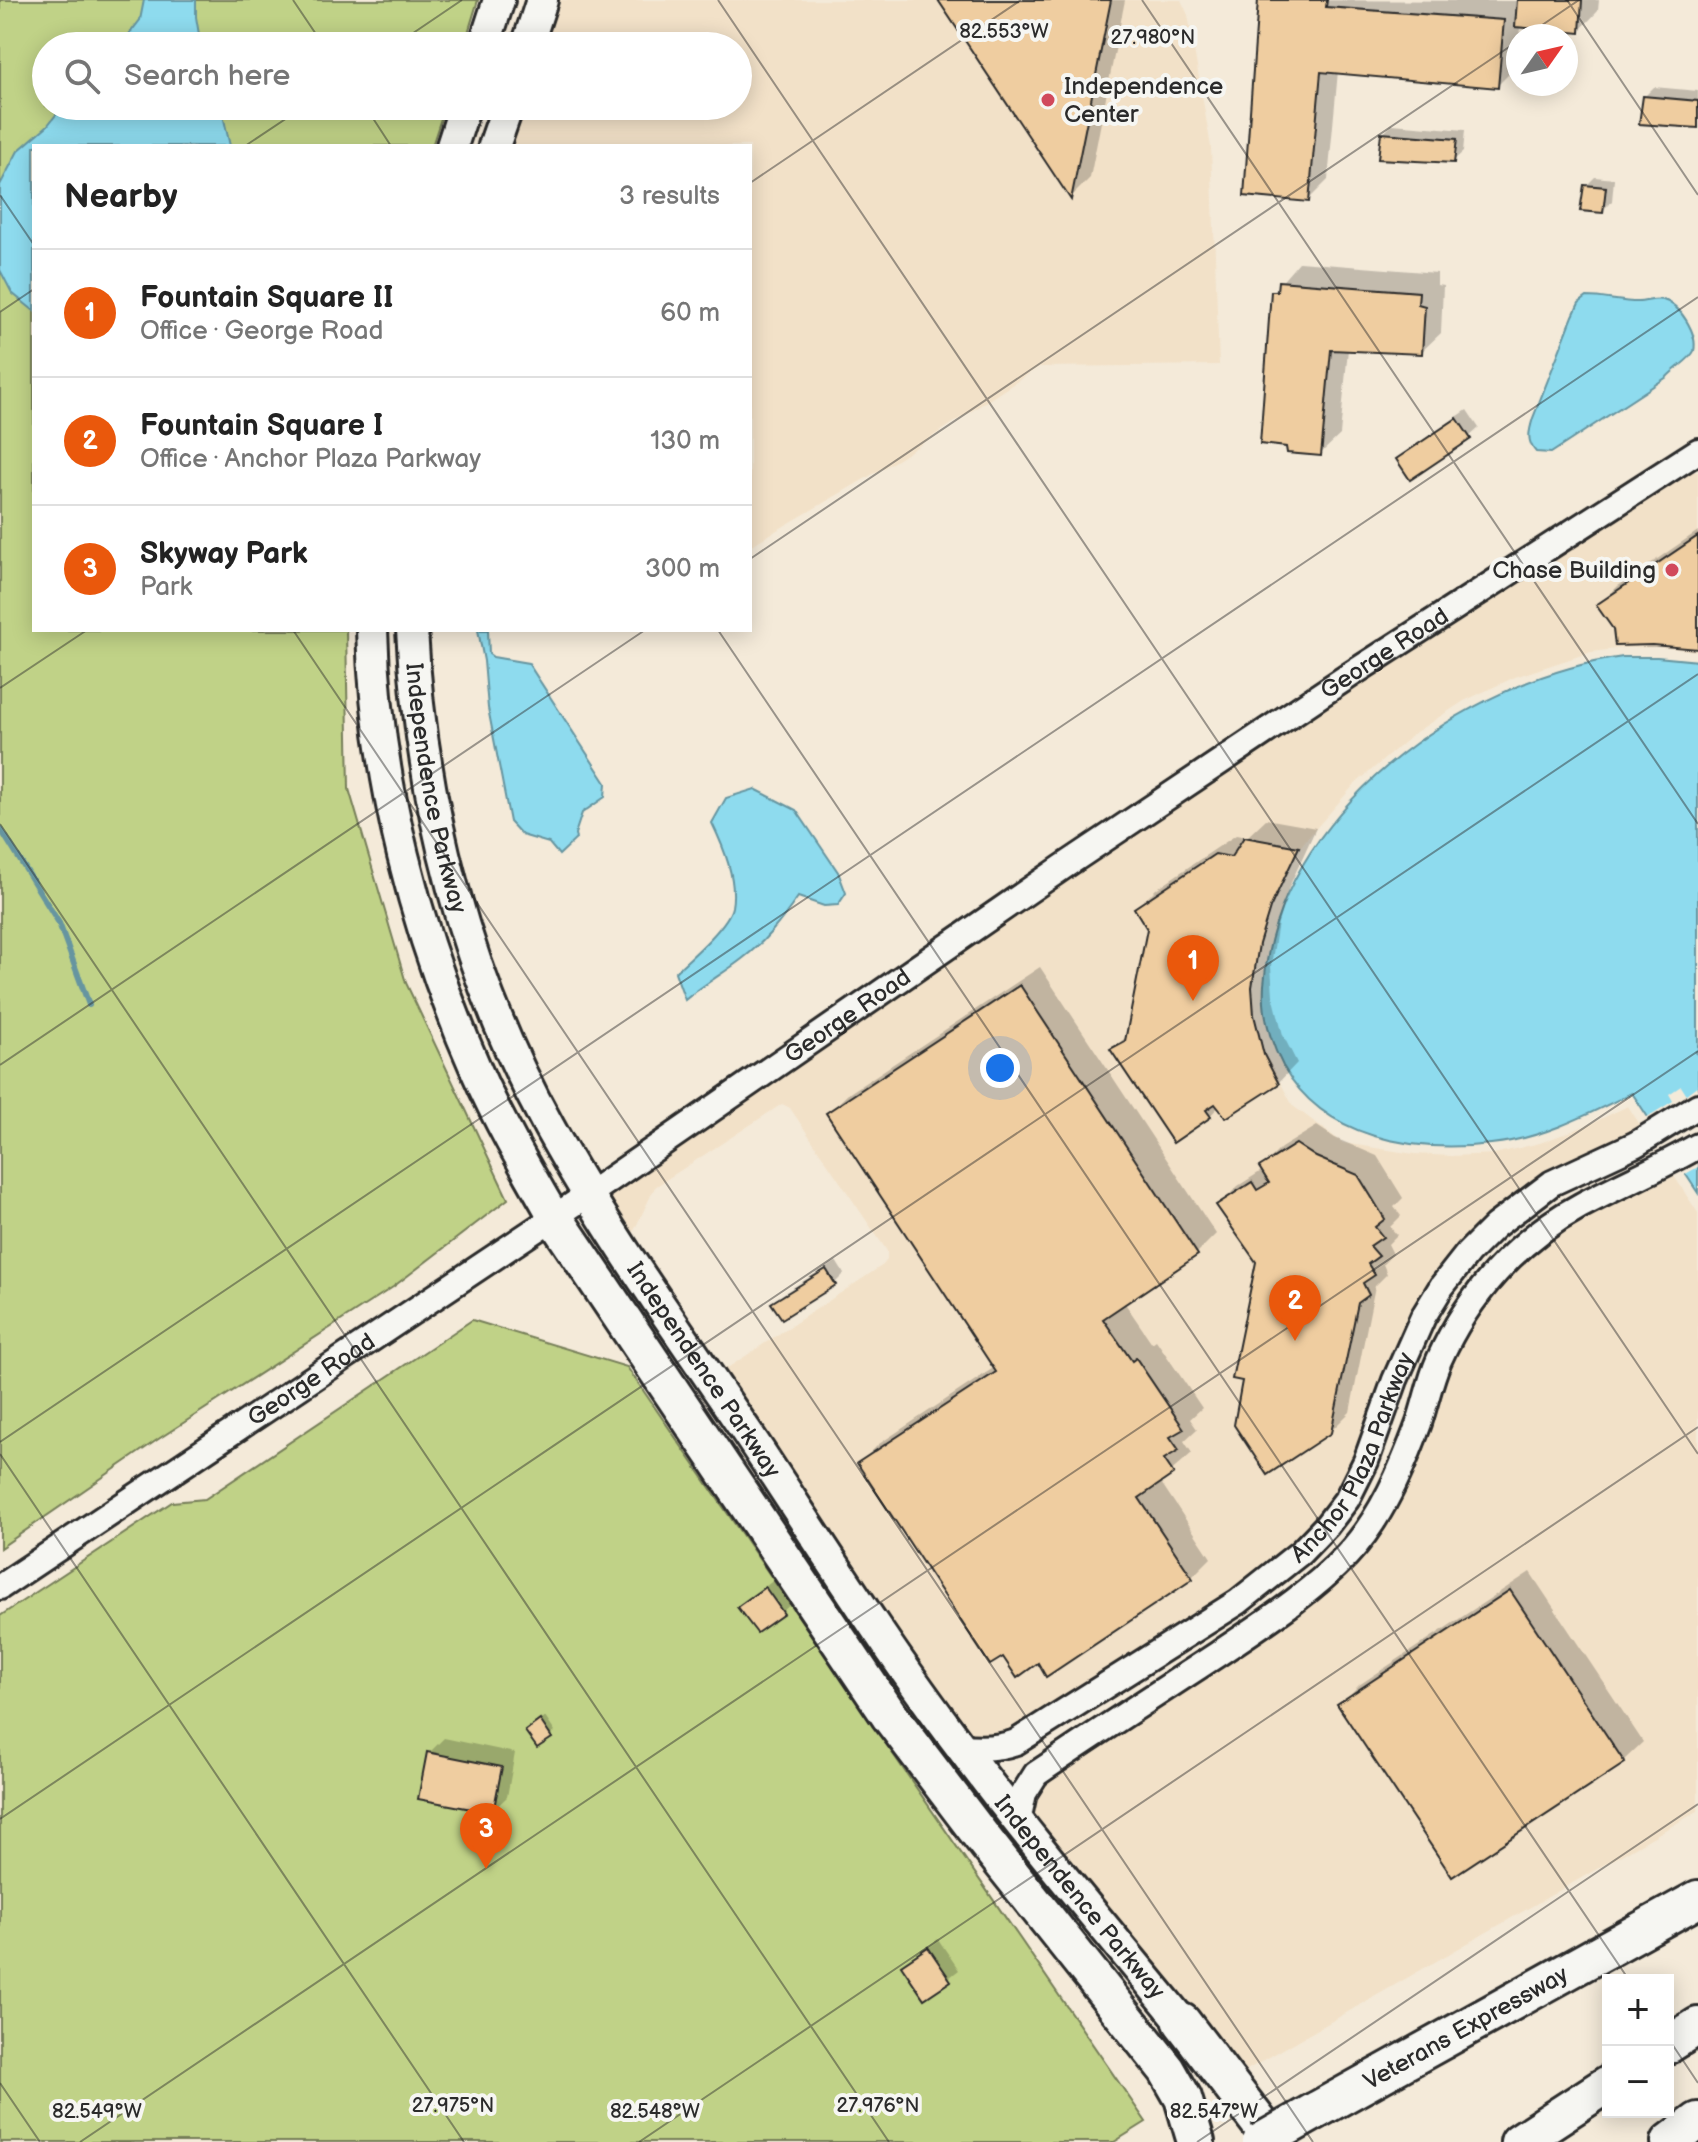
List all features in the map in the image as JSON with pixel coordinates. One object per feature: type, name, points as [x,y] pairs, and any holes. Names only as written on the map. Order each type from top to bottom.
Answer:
[{"type":"highway","points":[[554,1217],[889,1715],[1167,2070],[1183,2098],[1196,2142]]},
{"type":"highway","name":"Veterans Expressway","points":[[1261,2142],[1698,1899]]},
{"type":"highway","points":[[1182,2022],[1274,2142]]},
{"type":"highway","points":[[1674,2041],[1698,2026]]},
{"type":"highway","points":[[1519,2142],[1602,2088]]},
{"type":"highway","points":[[1670,2142],[1698,2121]]},
{"type":"main road","points":[[489,32],[499,0]]},
{"type":"main road","points":[[532,32],[542,0]]},
{"type":"main road","points":[[453,144],[460,120]]},
{"type":"main road","points":[[495,144],[503,120]]},
{"type":"main road","name":"Independence Parkway","points":[[372,632],[377,705],[385,760],[420,919],[477,1072],[507,1134],[554,1217]]},
{"type":"main road","name":"Independence Parkway","points":[[412,632],[417,704],[428,780],[453,889],[472,953],[532,1095],[589,1194],[840,1574],[959,1746],[1182,2022]]},
{"type":"street","name":"George Road","points":[[0,1587],[589,1194],[1053,874],[1350,675],[1698,451]]},
{"type":"street","name":"Anchor Plaza Parkway","points":[[959,1746],[982,1748],[1016,1742],[1238,1602],[1301,1552],[1347,1499],[1366,1461],[1395,1380],[1423,1317],[1468,1253],[1495,1226],[1552,1183],[1636,1144],[1698,1106]]},
{"type":"street","name":"Anchor Plaza Parkway","points":[[1018,1821],[1024,1793],[1036,1774],[1258,1627],[1322,1579],[1348,1554],[1392,1488],[1420,1419],[1438,1363],[1454,1329],[1474,1298],[1504,1262],[1547,1227],[1577,1208],[1698,1146]]},
{"type":"shaded area","points":[[554,0],[1181,0],[1188,15],[1211,147],[1219,365],[1039,367],[897,460],[752,545],[752,144],[507,144],[514,120],[752,120],[752,32],[544,32]]},
{"type":"shaded area","points":[[1685,472],[1698,472],[1698,651],[1658,647],[1591,652],[1515,677],[1464,701],[1416,732],[1354,785],[1270,881],[1247,961],[1256,1023],[1264,1052],[1293,1106],[1343,1143],[1414,1154],[1494,1154],[1540,1143],[1628,1106],[1642,1128],[1548,1173],[1488,1218],[1413,1312],[1383,1377],[1355,1458],[1337,1494],[1293,1544],[1232,1593],[1011,1732],[995,1736],[967,1735],[717,1367],[729,1367],[883,1265],[887,1260],[887,1251],[790,1108],[782,1104],[655,1187],[631,1237],[605,1196],[1039,896],[1356,685]]},
{"type":"shaded area","points":[[1672,1173],[1698,1213],[1698,1811],[1238,2075],[1031,1809],[1035,1796],[1043,1782],[1328,1588],[1440,1389],[1471,1323],[1498,1286],[1513,1269],[1553,1236],[1582,1217]]},
{"type":"green space","points":[[0,0],[478,0],[468,32],[32,32],[32,120],[440,120],[433,144],[32,144],[32,632],[346,632],[349,789],[406,983],[508,1199],[393,1287],[157,1440],[0,1548]]},
{"type":"green space","points":[[472,1320],[627,1367],[1146,2122],[1114,2142],[0,2142],[0,1616],[172,1502],[205,1499]]},
{"type":"water","points":[[144,0],[196,0],[199,32],[131,32],[140,20]]},
{"type":"water","points":[[52,120],[224,120],[230,144],[32,144],[32,309],[12,293],[0,270],[0,185],[18,151]]},
{"type":"water","points":[[1587,297],[1669,303],[1676,307],[1690,328],[1694,351],[1667,377],[1551,453],[1536,452],[1530,440],[1533,418],[1573,316],[1579,303]]},
{"type":"water","points":[[478,632],[488,632],[489,654],[493,657],[528,663],[606,783],[605,797],[582,813],[576,839],[559,855],[549,843],[522,835],[510,822],[488,708]]},
{"type":"water","points":[[1623,657],[1698,661],[1698,1193],[1632,1093],[1528,1137],[1462,1146],[1402,1143],[1374,1136],[1322,1110],[1301,1091],[1283,1066],[1274,1047],[1264,1006],[1264,985],[1276,923],[1303,865],[1341,812],[1389,765],[1443,725],[1502,693],[1563,670]]},
{"type":"water","points":[[755,789],[796,810],[838,872],[846,893],[838,905],[824,906],[798,897],[758,945],[685,1000],[675,972],[716,932],[732,907],[731,875],[712,823],[726,798]]},
{"type":"pier","points":[[1698,1085],[1698,1167],[1682,1176],[1644,1119],[1673,1101],[1669,1094],[1681,1086],[1686,1094]]},
{"type":"building","name":"Independence Center","points":[[938,0],[1111,0],[1071,200]]},
{"type":"building","points":[[1258,0],[1327,0],[1326,7],[1504,20],[1498,88],[1321,72],[1309,202],[1244,196]]},
{"type":"building","points":[[1517,0],[1582,0],[1580,33],[1578,24],[1515,24]]},
{"type":"building","points":[[1643,96],[1698,101],[1698,128],[1639,124]]},
{"type":"building","points":[[1381,133],[1457,139],[1454,163],[1378,159]]},
{"type":"building","points":[[1584,185],[1606,187],[1603,213],[1580,211]]},
{"type":"building","points":[[1278,281],[1419,292],[1418,304],[1425,306],[1422,354],[1331,350],[1321,456],[1287,453],[1286,447],[1260,444],[1271,291],[1277,291]]},
{"type":"building","points":[[1457,418],[1471,439],[1410,480],[1396,459]]},
{"type":"building","name":"Chase Building","points":[[1698,536],[1698,649],[1615,646],[1613,629],[1596,605]]},
{"type":"building","points":[[1244,837],[1299,847],[1270,908],[1259,944],[1252,987],[1254,1015],[1264,1055],[1279,1084],[1226,1118],[1215,1104],[1206,1110],[1211,1117],[1173,1143],[1110,1049],[1125,1041],[1147,929],[1134,908],[1215,854],[1231,857]]},
{"type":"building","points":[[1020,985],[1198,1255],[1103,1319],[1132,1361],[1136,1358],[1184,1429],[1170,1437],[1179,1450],[1164,1459],[1174,1474],[1139,1498],[1193,1579],[1046,1677],[1038,1663],[1017,1678],[1003,1657],[990,1665],[857,1463],[996,1372],[826,1113]]},
{"type":"building","points":[[1296,1144],[1316,1157],[1358,1175],[1385,1219],[1375,1227],[1383,1237],[1370,1246],[1379,1256],[1368,1264],[1375,1275],[1363,1283],[1369,1295],[1358,1303],[1331,1433],[1267,1475],[1234,1425],[1242,1381],[1232,1379],[1256,1262],[1216,1205],[1252,1182],[1257,1190],[1269,1183],[1259,1167]]},
{"type":"building","points":[[826,1269],[836,1285],[782,1319],[771,1303]]},
{"type":"building","points":[[765,1587],[784,1614],[757,1633],[737,1607]]},
{"type":"building","points":[[1510,1590],[1625,1763],[1452,1877],[1337,1704]]},
{"type":"building","points":[[540,1720],[552,1738],[537,1748],[525,1731]]},
{"type":"building","points":[[427,1752],[502,1767],[493,1813],[418,1799]]},
{"type":"building","points":[[928,1947],[951,1981],[924,1999],[901,1965]]},
{"type":"waterway","points":[[0,828],[59,923],[89,1005]]},
{"type":"place","name":"Independence Center","points":[[1048,100]]},
{"type":"place","name":"Chase Building","points":[[1672,570]]},
{"type":"place","name":"Fountain Square II","points":[[1193,1001]]},
{"type":"place","name":"Fountain Square I","points":[[1295,1341]]},
{"type":"place","name":"Skyway Park","points":[[486,1869]]}]
